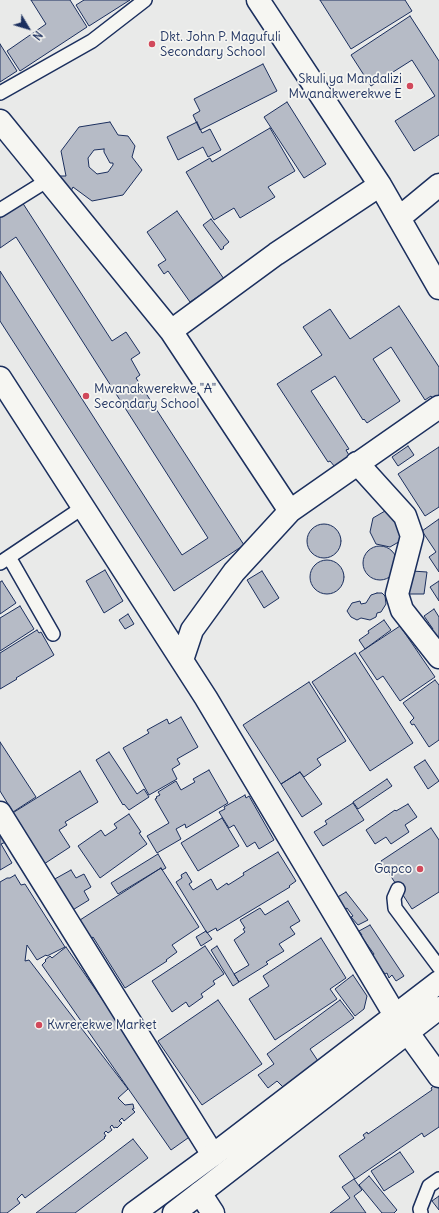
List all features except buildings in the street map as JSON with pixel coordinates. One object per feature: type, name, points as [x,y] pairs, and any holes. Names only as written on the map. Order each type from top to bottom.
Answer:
[{"type":"street","points":[[258,0],[380,185],[439,288]]},
{"type":"street","points":[[0,121],[171,331],[290,511]]},
{"type":"street","points":[[171,331],[276,254],[380,185]]},
{"type":"street","points":[[399,218],[439,185]]},
{"type":"street","points":[[0,378],[82,508],[182,660],[402,1023],[439,1076]]},
{"type":"street","points":[[182,660],[192,630],[234,572],[290,511],[439,407]]},
{"type":"street","points":[[357,463],[405,516],[412,536],[396,594],[402,610],[439,657]]},
{"type":"street","points":[[0,813],[213,1155]]},
{"type":"street","points":[[174,1213],[200,1193],[402,1023],[439,982]]},
{"type":"street","points":[[134,1213],[213,1155],[402,1023],[439,1008]]},
{"type":"street","points":[[200,1193],[213,1213]]},
{"type":"lane","points":[[0,93],[92,41],[145,0]]},
{"type":"lane","points":[[0,210],[48,180]]},
{"type":"lane","points":[[53,634],[5,560],[82,508]]},
{"type":"lane","points":[[398,889],[394,898],[395,908],[439,967]]},
{"type":"lane","points":[[420,1213],[420,1209],[429,1186],[439,1179]]},
{"type":"place","name":"Dkt. John P. Magufuli Secondary School","points":[[152,44]]},
{"type":"place","name":"Skuli ya Mandalizi Mwanakwerekwe E","points":[[410,86]]},
{"type":"place","name":"Mwanakwerekwe \"A\" Secondary School","points":[[86,396]]},
{"type":"place","name":"Gapco","points":[[420,869]]},
{"type":"place","name":"Kwrerekwe Market","points":[[39,1025]]}]
